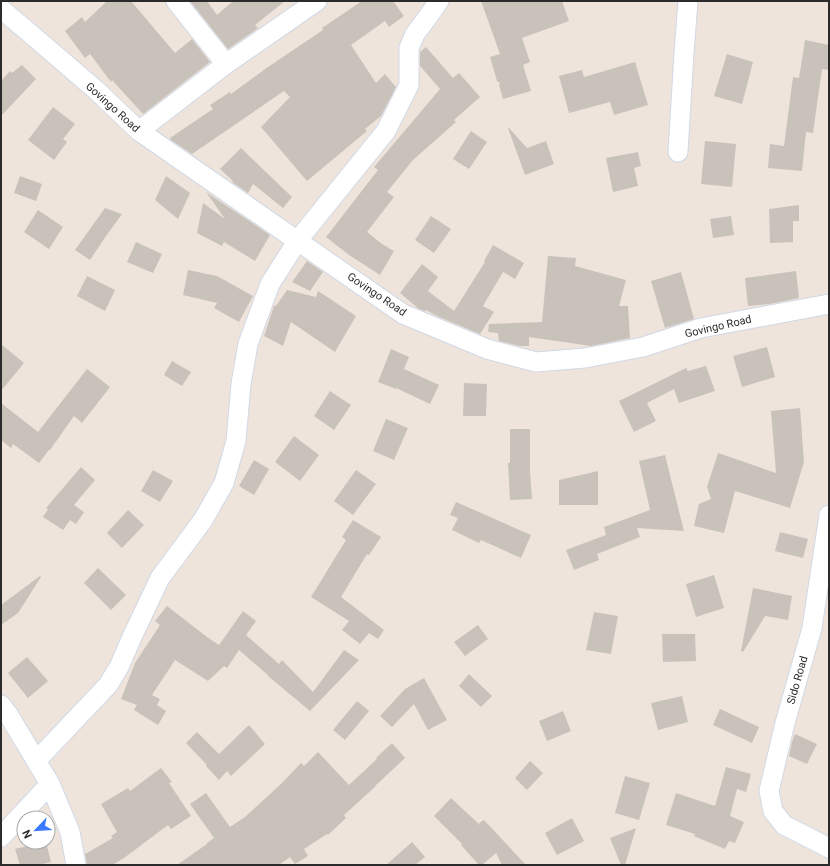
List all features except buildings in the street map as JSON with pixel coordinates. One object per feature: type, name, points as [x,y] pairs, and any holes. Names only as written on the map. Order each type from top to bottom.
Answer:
[{"type":"street","points":[[176,1],[226,64]]},
{"type":"street","points":[[139,131],[226,64],[317,1]]},
{"type":"street","points":[[36,761],[108,685],[119,666],[160,578],[202,520],[224,483],[236,440],[241,384],[248,344],[270,284],[298,240],[386,131],[409,85],[409,48],[414,34],[439,1]]},
{"type":"street","points":[[678,152],[688,1]]},
{"type":"street","name":"Govingo Road","points":[[1,9],[96,90],[139,131],[403,314],[487,349],[536,362],[585,358],[643,347],[701,328],[829,304]]},
{"type":"street","name":"Sido Road","points":[[828,526],[812,628],[784,723],[769,791],[773,811],[784,825],[829,848]]},
{"type":"street","points":[[1,705],[8,714],[50,784],[70,832],[76,865]]},
{"type":"street","points":[[1,837],[50,784]]}]
